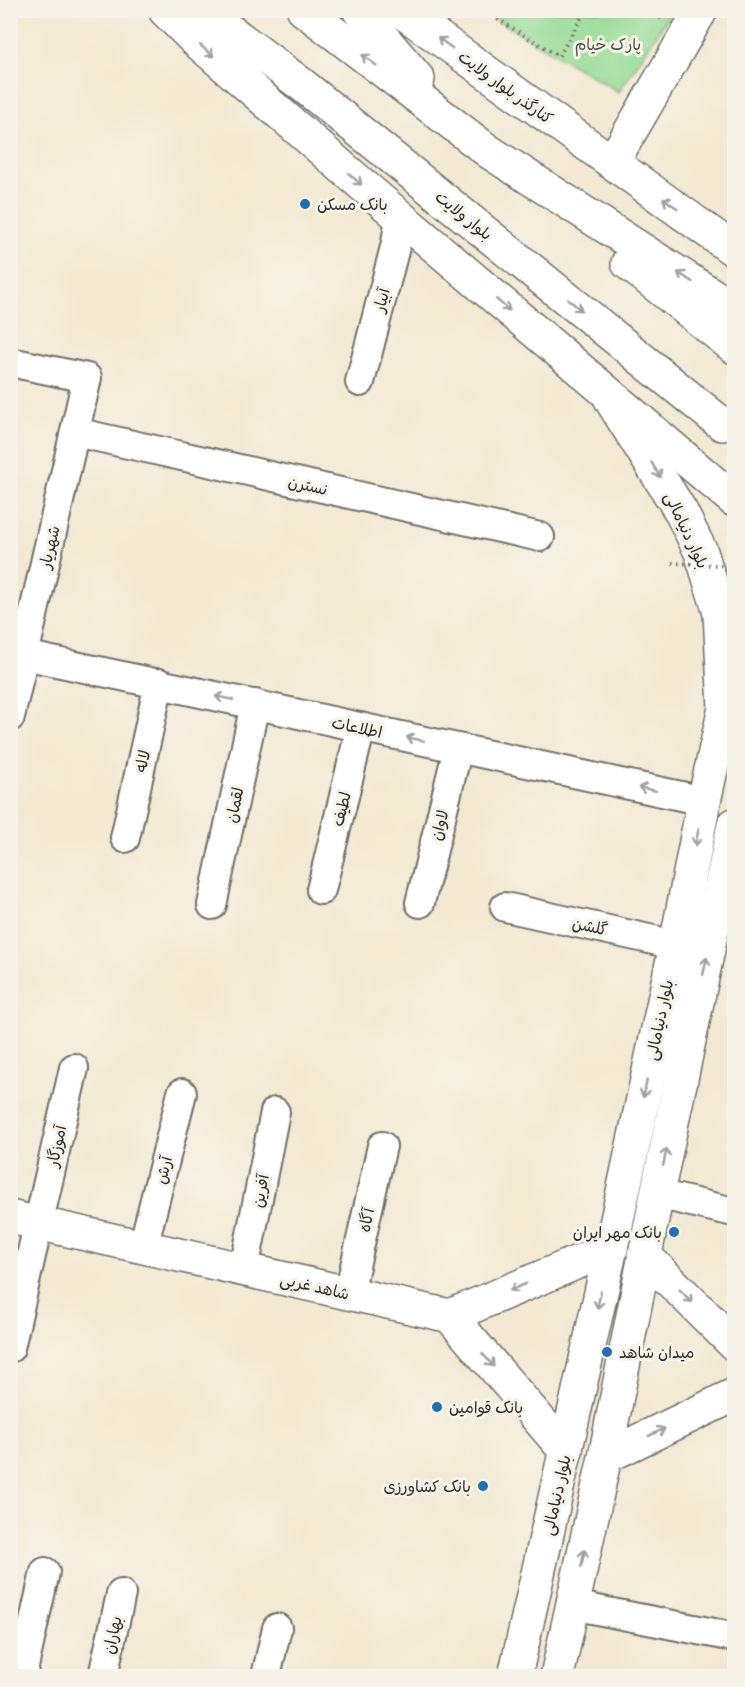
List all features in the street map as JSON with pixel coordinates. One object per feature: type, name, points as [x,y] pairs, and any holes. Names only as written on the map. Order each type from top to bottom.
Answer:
[{"type":"main road","points":[[165,10],[192,38],[400,217],[735,500]]},
{"type":"main road","name":"بلوار ولایت","points":[[202,10],[310,91],[722,424]]},
{"type":"main road","points":[[304,10],[461,128],[735,347]]},
{"type":"main road","points":[[359,10],[461,128]]},
{"type":"main road","name":"کنارگذر بلوار ولایت","points":[[400,10],[735,250]]},
{"type":"main road","points":[[612,163],[701,10]]},
{"type":"main road","points":[[488,151],[735,309]]},
{"type":"main road","name":"بلوار دنیامالی","points":[[515,1677],[611,1248],[676,945],[704,801],[730,696],[720,614],[700,552],[675,502],[601,386]]},
{"type":"main road","name":"بلوار دنیامالی","points":[[556,1677],[605,1457],[657,1194],[726,910],[735,825]]},
{"type":"main road","name":"شاهد غربی","points":[[25,1220],[450,1316]]},
{"type":"main road","points":[[566,1451],[450,1316],[611,1248]]},
{"type":"main road","points":[[644,1255],[735,1344]]},
{"type":"main road","points":[[605,1457],[735,1395]]},
{"type":"street","name":"آبیار","points":[[360,382],[396,243],[400,217]]},
{"type":"street","name":"شهریار","points":[[10,362],[87,378],[17,653],[10,717]]},
{"type":"street","name":"نسترن","points":[[75,432],[540,537]]},
{"type":"street","name":"اطلاعات","points":[[17,653],[704,801]]},
{"type":"street","name":"لاله","points":[[125,838],[159,683]]},
{"type":"street","name":"لقمان","points":[[212,905],[255,704]]},
{"type":"street","name":"لطیف","points":[[321,890],[361,727]]},
{"type":"street","name":"لاوان","points":[[420,903],[458,748]]},
{"type":"street","name":"گلشن","points":[[505,908],[676,945]]},
{"type":"street","name":"آموزگار","points":[[10,1348],[25,1220],[74,1068]]},
{"type":"street","name":"آرش","points":[[143,1247],[182,1093]]},
{"type":"street","name":"آفرین","points":[[244,1270],[275,1112]]},
{"type":"street","name":"آگاه","points":[[350,1293],[382,1146]]},
{"type":"street","points":[[657,1194],[735,1212]]},
{"type":"street","points":[[22,1677],[45,1572]]},
{"type":"street","name":"بهاران","points":[[103,1677],[121,1594]]},
{"type":"street","points":[[572,1605],[734,1637]]},
{"type":"street","points":[[266,1677],[277,1628]]},
{"type":"path","points":[[482,10],[559,56],[586,10]]},
{"type":"path","points":[[651,10],[665,22]]},
{"type":"path","points":[[672,563],[735,566]]},
{"type":"green space","name":"پارک خیام","points":[[482,11],[672,11],[619,92]]},
{"type":"place","name":"بانک مسکن","points":[[305,204]]},
{"type":"place","name":"بانک مهر ایران","points":[[674,1232]]},
{"type":"place","name":"میدان شاهد","points":[[607,1352]]},
{"type":"place","name":"بانک قوامین","points":[[437,1407]]},
{"type":"place","name":"بانک کشاورزی","points":[[483,1486]]}]
